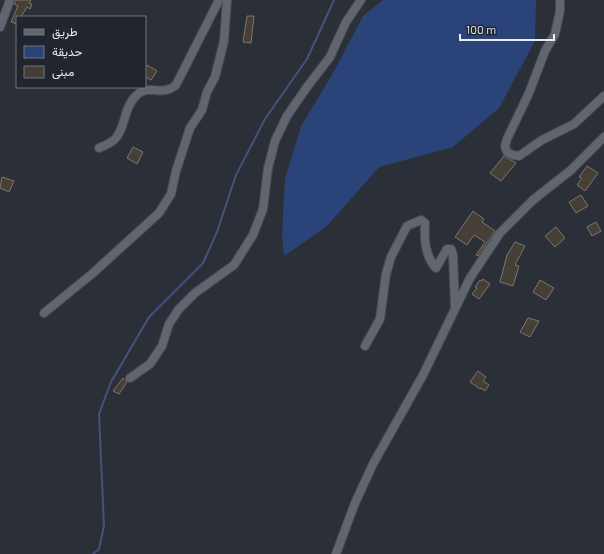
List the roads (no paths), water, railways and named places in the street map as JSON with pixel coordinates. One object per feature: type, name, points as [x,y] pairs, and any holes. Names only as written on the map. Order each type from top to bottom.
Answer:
[{"type":"street","points":[[0,27],[10,0]]},
{"type":"street","points":[[99,148],[111,142],[118,135],[126,112],[138,93],[146,90],[166,91],[176,85],[219,0]]},
{"type":"street","points":[[44,312],[94,273],[159,213],[171,194],[176,171],[190,128],[202,110],[207,92],[215,77],[224,41],[227,0]]},
{"type":"street","points":[[130,378],[150,364],[162,346],[169,324],[179,309],[195,293],[234,265],[252,236],[263,209],[268,168],[275,141],[287,116],[307,87],[330,58],[346,22],[361,0]]},
{"type":"street","points":[[560,0],[560,11],[555,34],[544,51],[529,93],[507,140],[505,146],[507,152],[512,155],[519,156],[542,140],[574,124],[604,96]]},
{"type":"street","points":[[336,554],[355,503],[373,464],[423,376],[470,278],[500,234],[533,200],[571,170],[604,137]]},
{"type":"street","points":[[365,346],[380,319],[386,274],[391,256],[407,226],[421,220],[426,223],[427,248],[432,265],[436,268],[447,249],[451,249],[453,255],[455,308]]},
{"type":"waterway","points":[[93,554],[99,549],[104,526],[99,414],[111,382],[149,317],[203,263],[217,232],[236,175],[265,119],[307,59],[334,0]]}]
